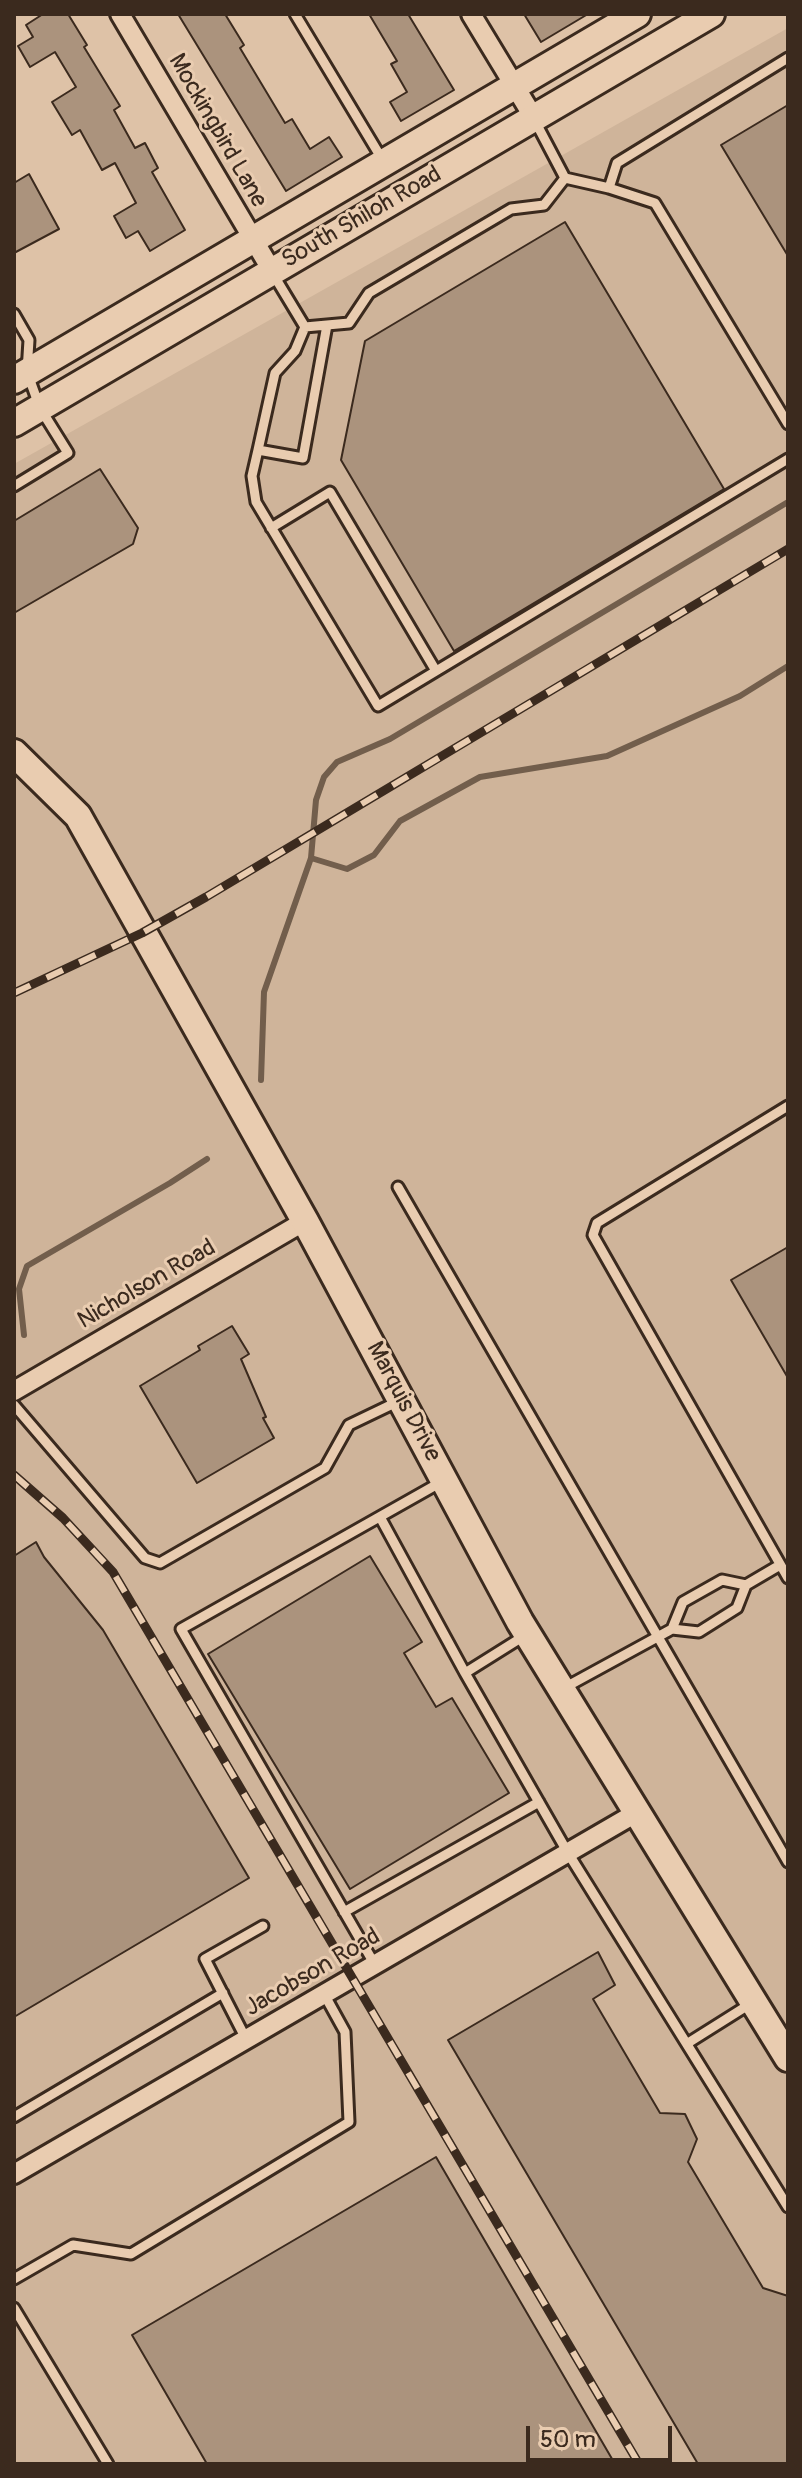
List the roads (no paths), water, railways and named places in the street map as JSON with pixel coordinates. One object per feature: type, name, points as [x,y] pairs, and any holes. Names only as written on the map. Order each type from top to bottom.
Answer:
[{"type":"street","name":"Mockingbird Lane","points":[[120,14],[272,271]]},
{"type":"street","points":[[471,14],[534,118]]},
{"type":"street","name":"South Shiloh Road","points":[[20,376],[636,14]]},
{"type":"street","name":"South Shiloh Road","points":[[14,423],[711,14]]},
{"type":"street","name":"Marquis Drive","points":[[14,753],[78,816],[305,1221],[527,1634],[788,2058]]},
{"type":"street","name":"Nicholson Road","points":[[14,1391],[305,1221]]},
{"type":"street","name":"Jacobson Road","points":[[14,2174],[636,1813]]},
{"type":"lane","points":[[295,14],[384,162]]},
{"type":"lane","points":[[609,188],[617,163],[788,58]]},
{"type":"lane","points":[[534,118],[565,178],[655,203],[788,424]]},
{"type":"lane","points":[[305,327],[349,323],[369,293],[511,209],[544,205],[565,178]]},
{"type":"lane","points":[[272,271],[305,327]]},
{"type":"lane","points":[[14,314],[29,340],[20,376],[68,453],[14,486]]},
{"type":"lane","points":[[258,450],[303,458],[327,325]]},
{"type":"lane","points":[[305,327],[295,351],[275,373],[252,476],[256,502],[378,706],[788,459]]},
{"type":"lane","points":[[271,528],[330,492],[436,671]]},
{"type":"lane","points":[[788,1106],[597,1223],[593,1235],[788,1578]]},
{"type":"lane","points":[[398,1187],[788,1862]]},
{"type":"lane","points":[[14,1405],[145,1558],[160,1563],[325,1468],[349,1425],[402,1399]]},
{"type":"lane","points":[[375,1965],[181,1629],[446,1480]]},
{"type":"lane","points":[[380,1517],[568,1853],[787,2204]]},
{"type":"lane","points":[[561,1689],[672,1629],[699,1632],[737,1608],[746,1585],[780,1565]]},
{"type":"lane","points":[[672,1629],[683,1602],[722,1580],[746,1585]]},
{"type":"lane","points":[[465,1673],[527,1634]]},
{"type":"lane","points":[[344,1912],[539,1802]]},
{"type":"lane","points":[[246,2039],[205,1959],[263,1926]]},
{"type":"lane","points":[[14,2117],[223,1993]]},
{"type":"lane","points":[[14,2279],[73,2245],[131,2254],[349,2122],[345,2032],[324,1994]]},
{"type":"lane","points":[[688,2043],[754,2002]]},
{"type":"lane","points":[[14,2308],[108,2464]]},
{"type":"waterway","points":[[261,1080],[264,992],[311,858],[316,800],[324,777],[337,762],[390,739],[788,502]]},
{"type":"waterway","points":[[311,858],[347,869],[374,855],[400,821],[480,777],[607,756],[740,696],[788,666]]},
{"type":"waterway","points":[[24,1335],[19,1289],[27,1266],[207,1159]]},
{"type":"railway","points":[[14,993],[142,933],[206,897],[788,549]]},
{"type":"railway","points":[[14,1475],[63,1518],[113,1572],[639,2464]]}]
